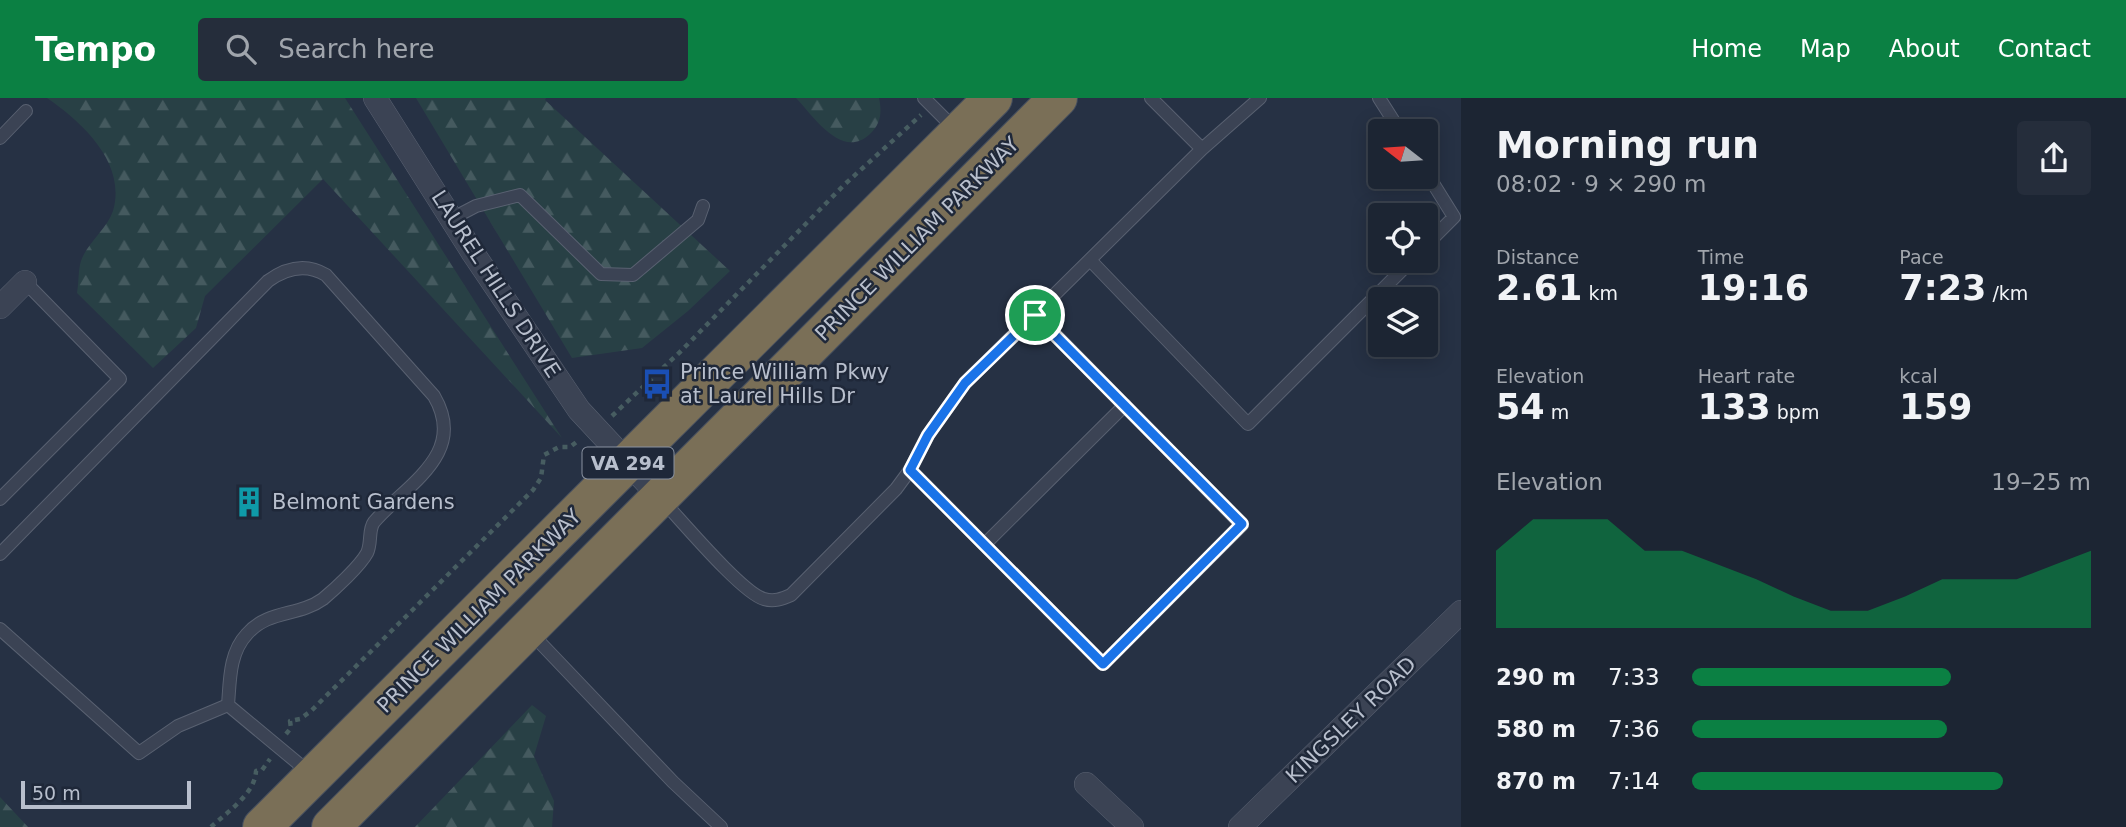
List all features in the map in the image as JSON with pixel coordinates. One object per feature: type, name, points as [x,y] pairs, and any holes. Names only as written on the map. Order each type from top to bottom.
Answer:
[{"type":"highway","name":"PRINCE WILLIAM PARKWAY","points":[[262,827],[993,98]]},
{"type":"highway","name":"PRINCE WILLIAM PARKWAY","points":[[331,827],[1058,98]]},
{"type":"street","name":"LAUREL HILLS DRIVE","points":[[375,98],[473,253],[579,410],[660,497]]},
{"type":"street","points":[[0,307],[24,282]]},
{"type":"street","name":"KINGSLEY ROAD","points":[[1240,827],[1461,612]]},
{"type":"street","points":[[1086,784],[1132,827]]},
{"type":"lane","points":[[924,98],[958,133]]},
{"type":"lane","points":[[1151,98],[1202,149]]},
{"type":"lane","points":[[660,497],[753,594],[765,600],[778,600],[791,595],[896,489],[910,470],[928,435],[965,383],[1202,149],[1260,98]]},
{"type":"lane","points":[[1380,98],[1393,119]]},
{"type":"lane","points":[[0,138],[26,111]]},
{"type":"lane","points":[[1437,189],[1454,217],[1438,233]]},
{"type":"lane","points":[[453,218],[476,206],[520,195],[601,274],[633,275],[698,220],[703,206]]},
{"type":"lane","points":[[1091,261],[1248,424],[1399,273]]},
{"type":"lane","points":[[0,554],[268,281],[283,271],[299,268],[326,275],[434,397],[444,420],[442,449],[432,463],[371,525],[370,546],[366,555],[330,593],[306,608],[266,619],[247,634],[232,663],[228,705]]},
{"type":"lane","points":[[0,499],[120,379],[24,282]]},
{"type":"lane","points":[[910,470],[1103,664],[1242,524],[1035,315]]},
{"type":"lane","points":[[985,544],[1125,405]]},
{"type":"lane","points":[[0,629],[139,753],[178,726],[228,705]]},
{"type":"lane","points":[[527,630],[673,782],[721,827]]},
{"type":"lane","points":[[228,705],[313,776]]},
{"type":"path","points":[[616,412],[681,351],[844,185],[911,123]]},
{"type":"path","points":[[291,728],[290,721],[300,719],[311,711],[533,489],[541,478],[544,455],[559,447],[570,447]]},
{"type":"path","points":[[211,827],[248,792],[255,780],[256,771],[262,770]]},
{"type":"green space","points":[[47,98],[345,98],[562,438],[323,179],[205,296],[196,328],[153,368],[77,293],[84,254],[113,211],[116,193],[114,176],[107,160],[87,132]]},
{"type":"green space","points":[[416,98],[546,98],[545,100],[730,271],[688,311],[642,348],[572,358]]},
{"type":"green space","points":[[796,98],[879,98],[880,118],[870,134],[860,141],[849,142],[839,139],[820,125]]},
{"type":"green space","points":[[532,705],[546,716],[534,756],[554,801],[552,827],[415,827]]},
{"type":"green space","points":[[0,797],[28,827],[0,827]]},
{"type":"place","name":"Prince William Pkwy at Laurel Hills Dr","points":[[657,384]]},
{"type":"place","name":"Belmont Gardens","points":[[249,502]]},
{"type":"route","points":[[1035,315],[1242,524],[1103,664],[910,470],[928,435],[965,383],[1035,315]]}]
